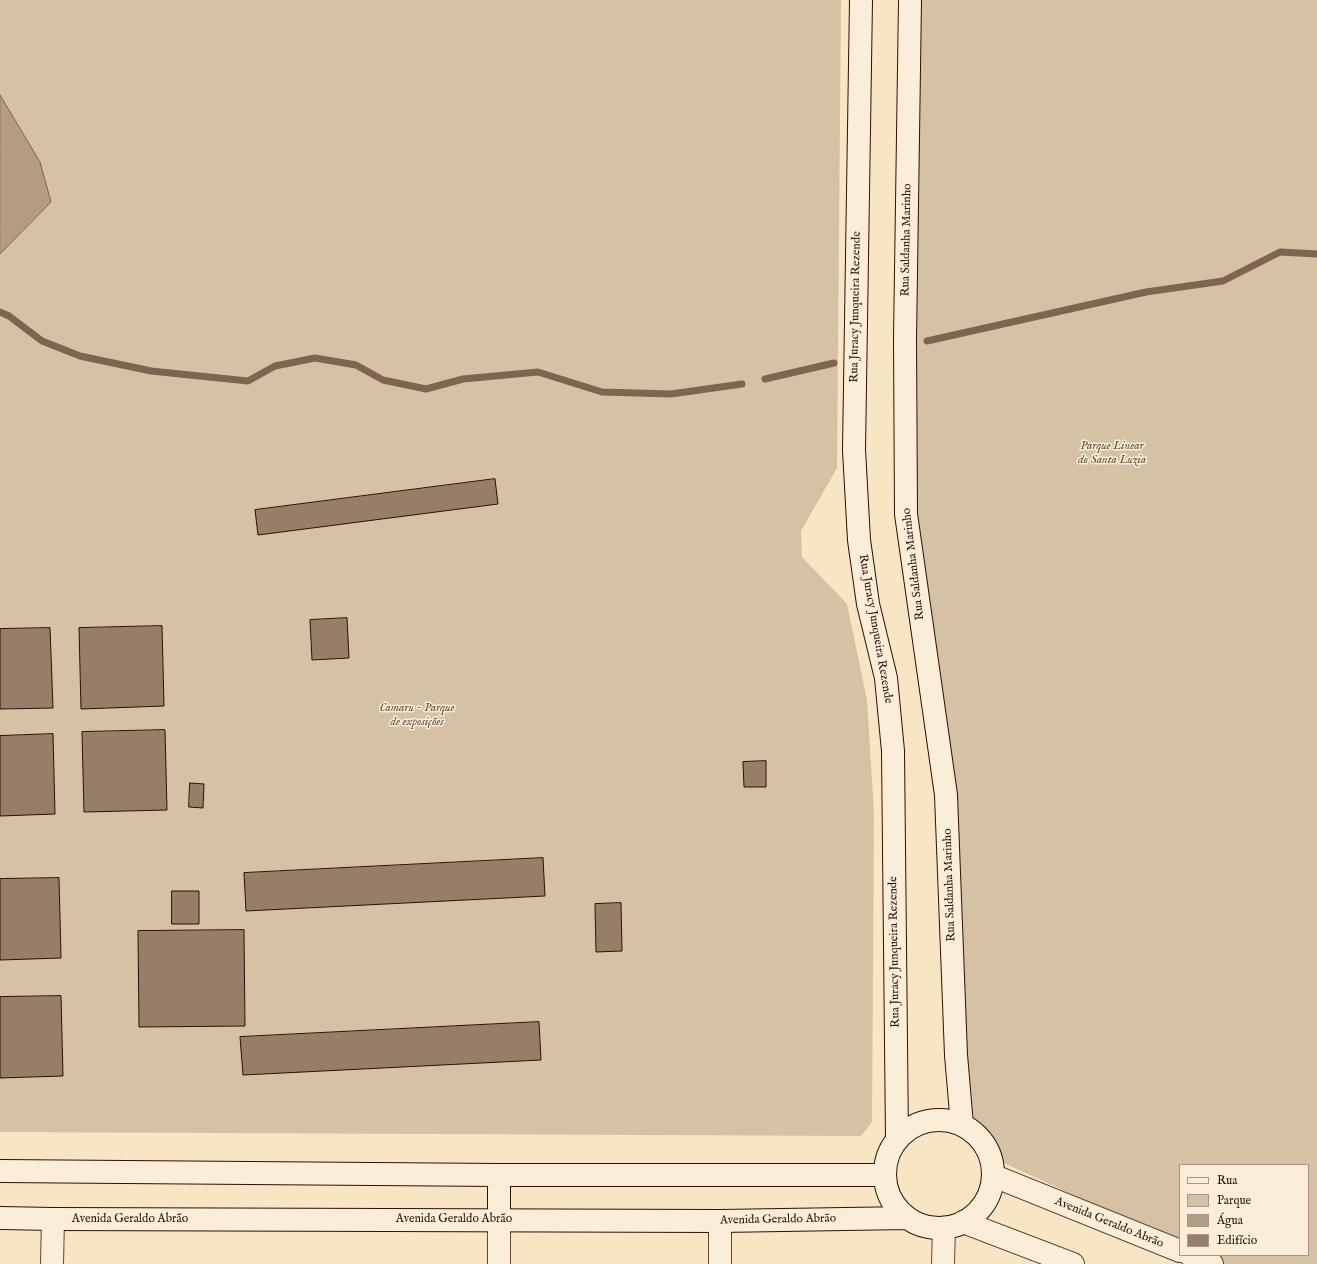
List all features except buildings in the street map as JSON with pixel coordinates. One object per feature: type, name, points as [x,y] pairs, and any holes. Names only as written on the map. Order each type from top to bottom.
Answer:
[{"type":"main road","name":"Rua Juracy Junqueira Rezende","points":[[861,0],[854,450],[859,540],[868,604],[886,678],[894,751],[897,1139]]},
{"type":"main road","name":"Rua Saldanha Marinho","points":[[910,0],[905,339],[906,514],[946,795],[956,1055],[962,1125]]},
{"type":"main road","name":"Avenida Geraldo Abrão","points":[[944,1120],[962,1125],[978,1136],[989,1151],[994,1176],[992,1188],[984,1205],[971,1218],[953,1225],[937,1228],[920,1225],[908,1218],[893,1204],[886,1188],[884,1174],[888,1154],[897,1139],[910,1128],[926,1121],[944,1120]]},
{"type":"main road","points":[[0,1171],[499,1175],[884,1174]]},
{"type":"main road","points":[[499,1175],[499,1264]]},
{"type":"main road","name":"Avenida Geraldo Abrão","points":[[994,1176],[1179,1251]]},
{"type":"main road","name":"Avenida Geraldo Abrão","points":[[0,1218],[53,1220],[720,1221],[908,1218]]},
{"type":"main road","points":[[52,1264],[53,1220]]},
{"type":"main road","points":[[720,1221],[720,1264]]},
{"type":"main road","name":"Avenida Geraldo Abrão","points":[[953,1225],[1073,1264]]},
{"type":"main road","points":[[944,1264],[953,1225]]},
{"type":"main road","points":[[1192,1256],[1212,1264]]},
{"type":"green space","name":"Camaru - Parque de exposições","points":[[0,0],[841,0],[837,468],[801,531],[802,557],[847,604],[867,700],[874,813],[872,1122],[861,1136],[0,1132]]},
{"type":"green space","name":"Parque Linear do Santa Luzia","points":[[910,0],[1317,0],[1317,1264],[1224,1264],[1206,1256],[1309,1256],[1309,1164],[1179,1164],[1179,1244],[1004,1163],[970,1120],[914,576]]},
{"type":"water","points":[[0,95],[40,162],[51,202],[0,254]]},
{"type":"waterway","points":[[927,341],[1146,292],[1223,281],[1280,252],[1317,254]]},
{"type":"waterway","points":[[0,312],[9,316],[42,341],[80,356],[151,371],[248,381],[275,366],[315,358],[356,365],[383,380],[426,389],[463,379],[538,372],[602,392],[671,394],[742,384]]},
{"type":"waterway","points":[[765,379],[834,363]]}]
